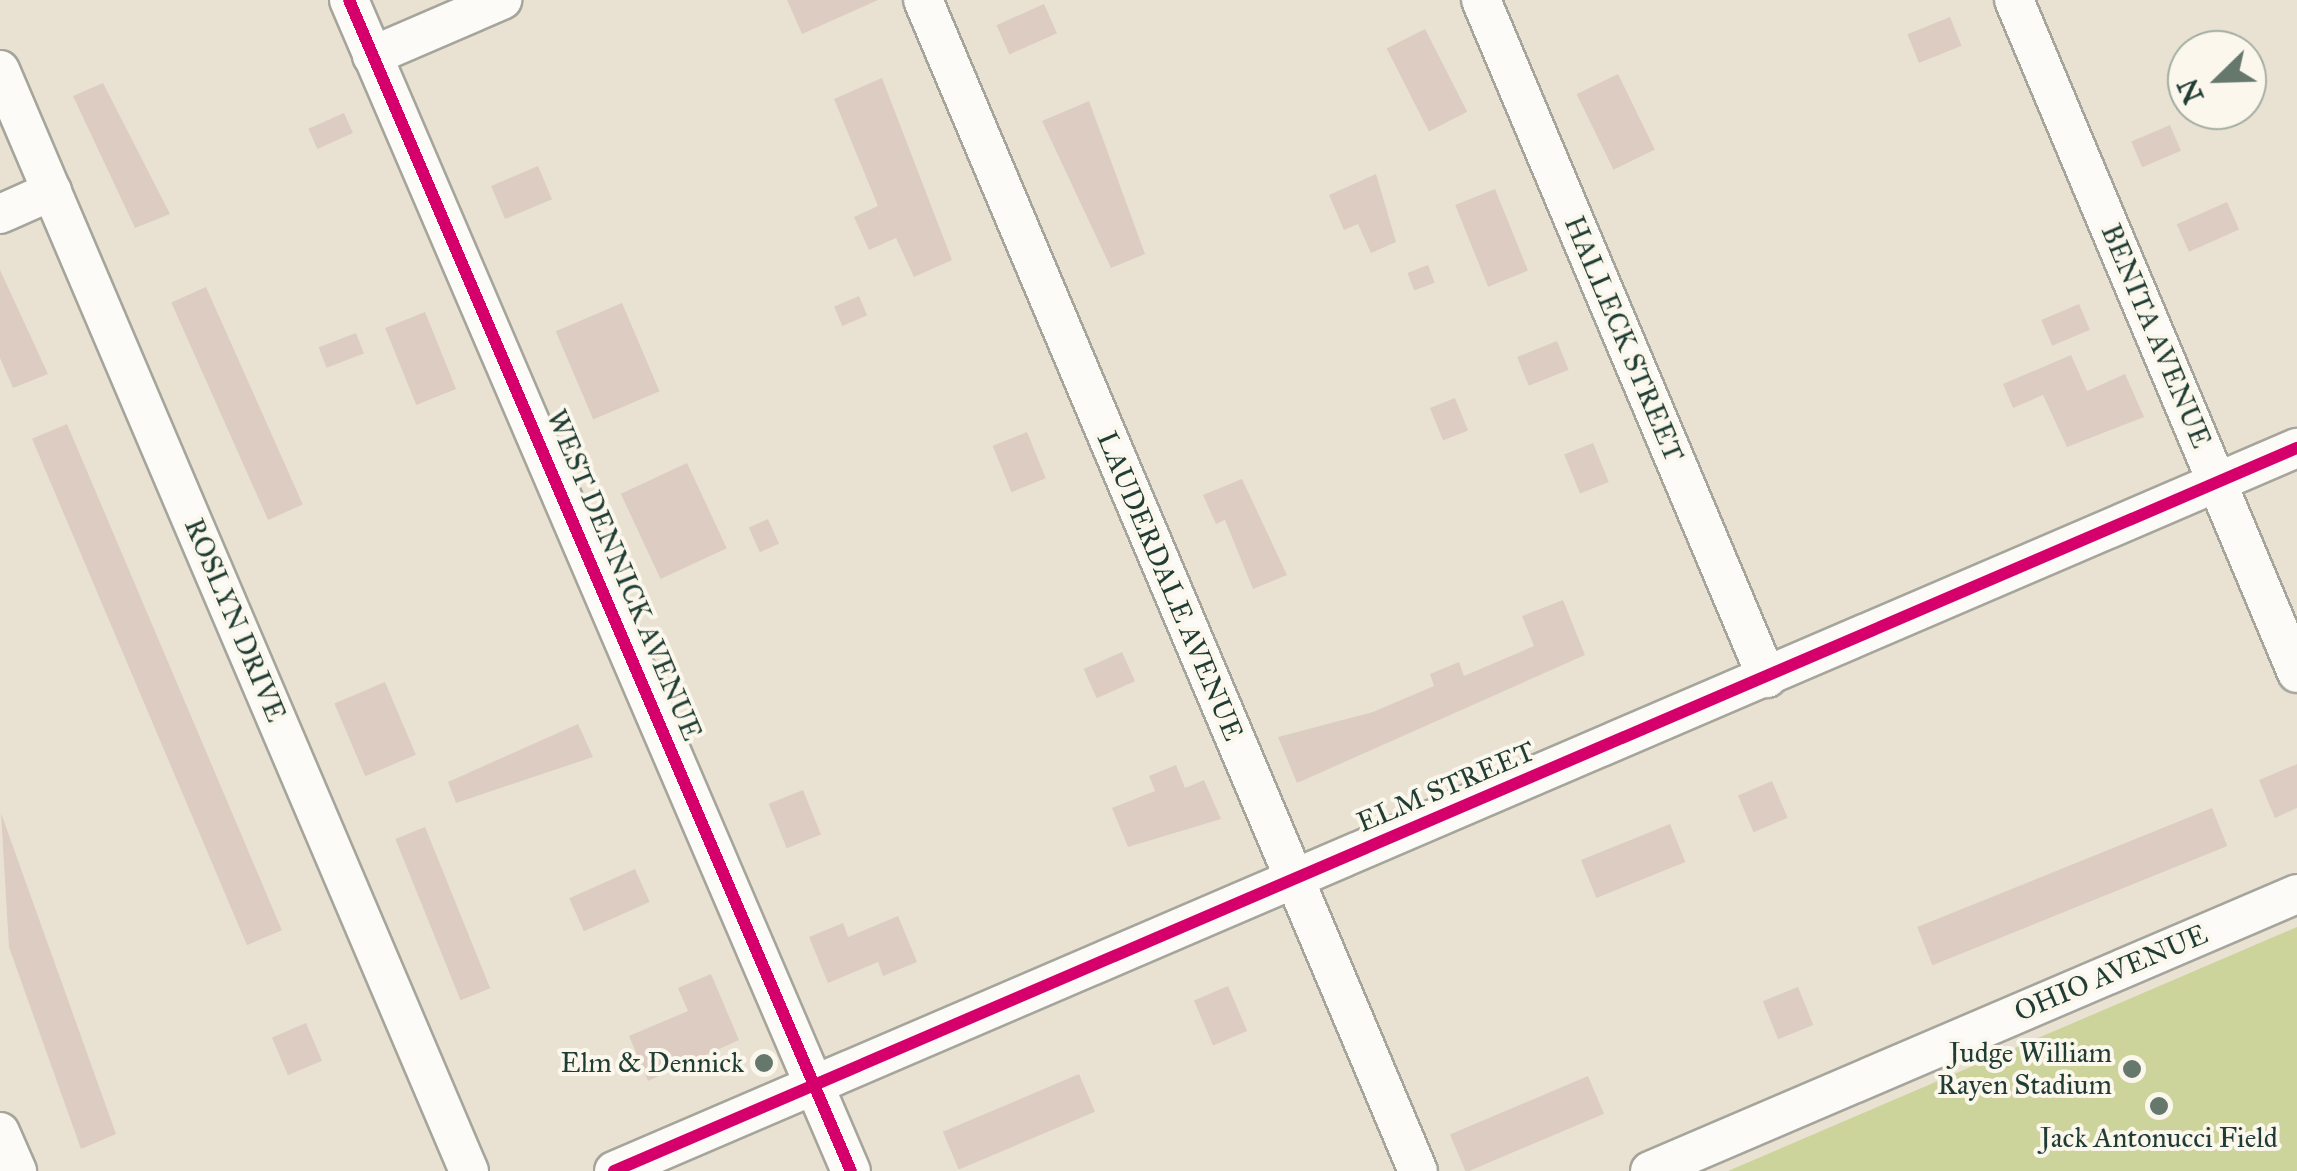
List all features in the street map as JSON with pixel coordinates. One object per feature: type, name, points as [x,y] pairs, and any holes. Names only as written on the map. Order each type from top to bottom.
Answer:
[{"type":"street","name":"WEST DENNICK AVENUE","points":[[348,0],[852,1171]]},
{"type":"street","points":[[372,56],[502,0]]},
{"type":"street","name":"LAUDERDALE AVENUE","points":[[923,0],[1418,1171]]},
{"type":"street","name":"HALLECK STREET","points":[[1481,0],[1767,678]]},
{"type":"street","name":"BENITA AVENUE","points":[[2014,0],[2297,673]]},
{"type":"street","name":"ROSLYN DRIVE","points":[[0,70],[469,1171]]},
{"type":"street","points":[[0,214],[52,192]]},
{"type":"street","name":"ELM STREET","points":[[614,1171],[2297,448]]},
{"type":"street","name":"OHIO AVENUE","points":[[1650,1171],[2297,894]]},
{"type":"street","points":[[0,1132],[16,1171]]},
{"type":"green space","name":"Judge William Rayen Stadium","points":[[2297,927],[2297,1171],[1728,1171],[2206,966]]},
{"type":"building","points":[[787,0],[878,0],[802,34]]},
{"type":"building","points":[[1044,4],[1057,33],[1010,54],[996,25]]},
{"type":"building","points":[[1950,17],[1962,46],[1919,63],[1907,34]]},
{"type":"building","points":[[1425,29],[1467,112],[1429,131],[1387,49]]},
{"type":"building","points":[[1618,74],[1655,149],[1613,170],[1577,94]]},
{"type":"building","points":[[882,78],[952,260],[914,277],[896,238],[869,250],[854,217],[878,206],[834,99]]},
{"type":"building","points":[[103,83],[170,214],[135,228],[73,96]]},
{"type":"building","points":[[1089,101],[1145,254],[1111,268],[1042,121]]},
{"type":"building","points":[[344,113],[353,133],[317,149],[308,129]]},
{"type":"building","points":[[2167,126],[2181,151],[2142,167],[2131,141]]},
{"type":"building","points":[[538,166],[552,199],[505,219],[491,186]]},
{"type":"building","points":[[1376,174],[1396,242],[1371,253],[1358,224],[1344,230],[1329,195]]},
{"type":"building","points":[[1495,189],[1528,271],[1488,287],[1455,205]]},
{"type":"building","points":[[2227,202],[2239,229],[2189,252],[2177,224]]},
{"type":"building","points":[[1428,265],[1435,283],[1414,291],[1407,273]]},
{"type":"building","points":[[0,270],[48,374],[13,388],[0,358]]},
{"type":"building","points":[[206,287],[303,504],[268,520],[171,302]]},
{"type":"building","points":[[859,296],[867,315],[842,326],[834,307]]},
{"type":"building","points":[[622,303],[660,391],[593,420],[556,331]]},
{"type":"building","points":[[2079,304],[2090,330],[2052,346],[2041,320]]},
{"type":"building","points":[[425,312],[456,389],[416,405],[385,328]]},
{"type":"building","points":[[356,333],[364,354],[327,368],[319,347]]},
{"type":"building","points":[[1557,341],[1569,370],[1529,386],[1517,357]]},
{"type":"building","points":[[2071,355],[2087,391],[2125,374],[2144,417],[2067,447],[2043,395],[2013,408],[2003,384]]},
{"type":"building","points":[[1455,398],[1468,430],[1443,441],[1430,408]]},
{"type":"building","points":[[67,424],[282,930],[247,945],[32,439]]},
{"type":"building","points":[[1027,432],[1046,478],[1011,492],[993,446]]},
{"type":"building","points":[[1593,443],[1609,482],[1580,494],[1564,455]]},
{"type":"building","points":[[687,463],[727,548],[661,579],[621,494]]},
{"type":"building","points":[[1242,479],[1287,575],[1253,589],[1225,520],[1216,524],[1203,495]]},
{"type":"building","points":[[768,519],[779,544],[760,552],[749,528]]},
{"type":"building","points":[[1563,600],[1585,655],[1297,783],[1278,737],[1373,712],[1434,686],[1430,674],[1459,662],[1464,676],[1534,646],[1522,616]]},
{"type":"building","points":[[1122,652],[1135,681],[1097,698],[1084,669]]},
{"type":"building","points":[[385,682],[416,755],[365,776],[334,703]]},
{"type":"building","points":[[578,724],[593,757],[456,803],[448,782]]},
{"type":"building","points":[[2297,764],[2297,808],[2275,818],[2259,780]]},
{"type":"building","points":[[1176,765],[1185,788],[1204,780],[1221,819],[1128,847],[1112,808],[1155,791],[1149,776]]},
{"type":"building","points":[[1772,781],[1788,818],[1754,832],[1738,795]]},
{"type":"building","points":[[803,790],[821,835],[787,848],[769,804]]},
{"type":"building","points":[[2212,808],[2227,846],[1933,965],[1917,927]]},
{"type":"building","points":[[1,813],[116,1134],[81,1149],[9,947]]},
{"type":"building","points":[[1670,824],[1685,862],[1596,898],[1581,860]]},
{"type":"building","points":[[425,827],[490,988],[461,1000],[395,839]]},
{"type":"building","points":[[635,869],[650,902],[584,931],[569,898]]},
{"type":"building","points":[[898,916],[917,962],[883,976],[878,962],[828,983],[809,937],[843,923],[848,937]]},
{"type":"building","points":[[711,974],[739,1040],[648,1081],[629,1036],[688,1011],[678,988]]},
{"type":"building","points":[[1228,986],[1247,1031],[1213,1046],[1194,1000]]},
{"type":"building","points":[[1798,987],[1813,1025],[1778,1039],[1763,1001]]},
{"type":"building","points":[[306,1023],[322,1061],[288,1075],[272,1037]]},
{"type":"building","points":[[1079,1074],[1095,1112],[959,1170],[943,1132]]},
{"type":"building","points":[[1588,1076],[1604,1114],[1469,1171],[1465,1171],[1450,1135]]},
{"type":"cycle path","points":[[349,0],[851,1171]]},
{"type":"cycle path","points":[[614,1171],[2297,448]]},
{"type":"place","name":"Elm & Dennick","points":[[764,1063]]},
{"type":"place","name":"Judge William Rayen Stadium","points":[[2132,1069]]},
{"type":"place","name":"Jack Antonucci Field","points":[[2159,1106]]}]
